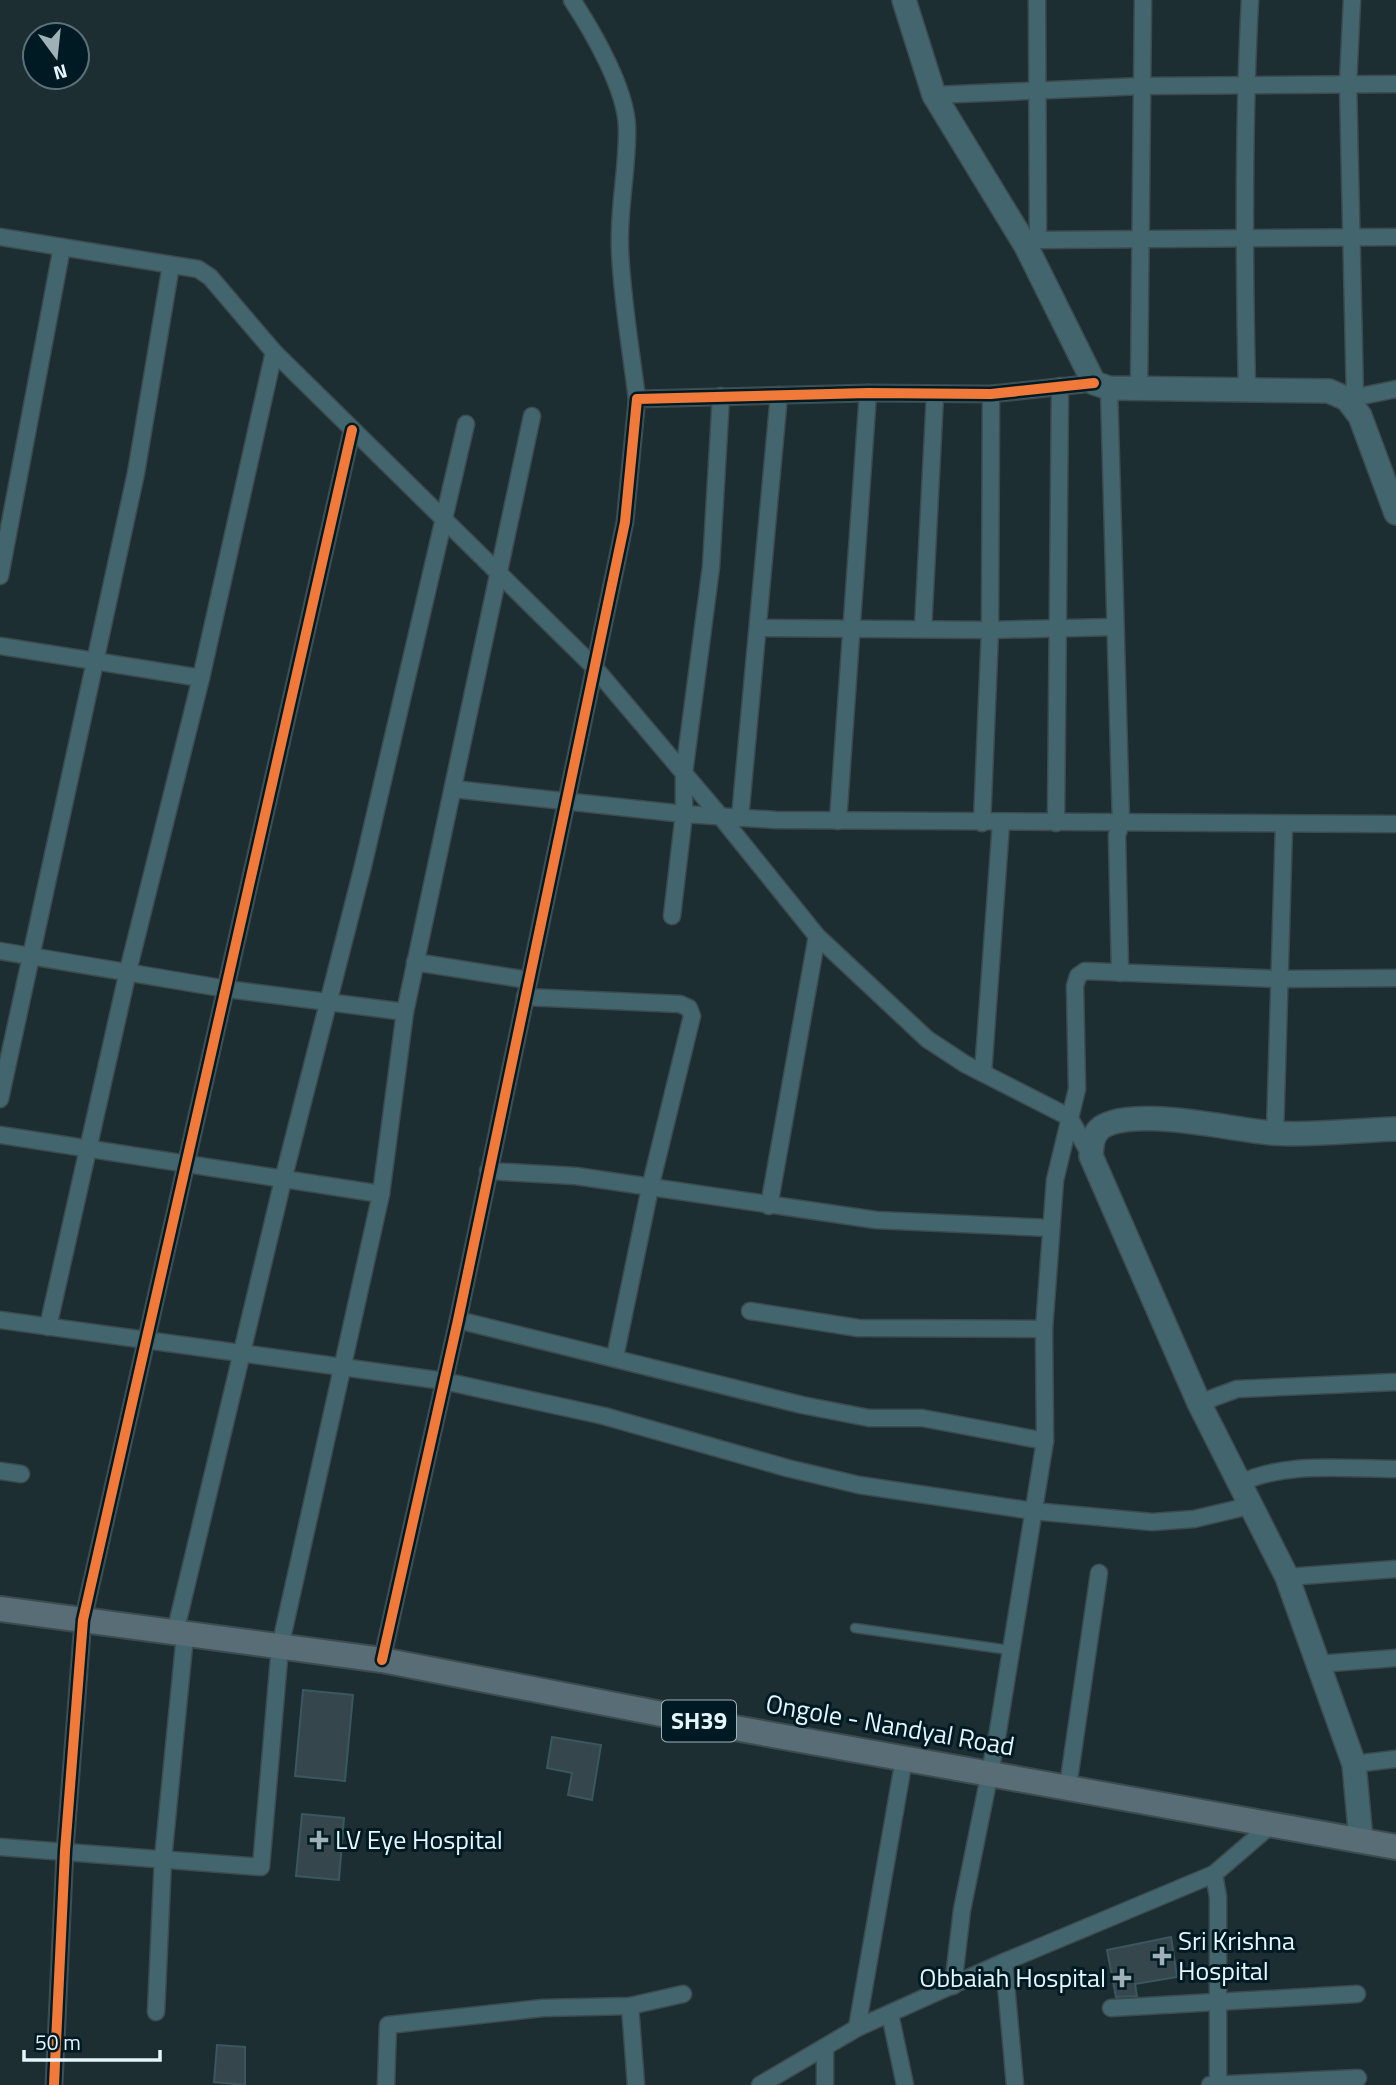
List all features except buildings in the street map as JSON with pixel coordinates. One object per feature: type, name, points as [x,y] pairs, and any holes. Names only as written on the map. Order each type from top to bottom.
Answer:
[{"type":"main road","points":[[904,0],[934,95],[1032,243],[1102,385],[1329,391],[1351,398],[1390,479],[1396,513]]},
{"type":"main road","points":[[1361,1840],[1354,1764],[1287,1577],[1199,1403],[1091,1156],[1093,1138],[1101,1128],[1129,1120],[1156,1119],[1275,1133],[1396,1129]]},
{"type":"main road","name":"Ongole - Nandyal Road","points":[[0,1609],[382,1660],[904,1759],[1068,1786],[1396,1847]]},
{"type":"street","points":[[382,1660],[458,1320],[625,522],[637,399],[620,252],[627,127],[625,110],[596,38],[572,0]]},
{"type":"street","points":[[1037,0],[1032,243],[1141,238],[1244,240],[1396,237]]},
{"type":"street","points":[[1139,388],[1143,0]]},
{"type":"street","points":[[1247,389],[1245,85],[1250,0]]},
{"type":"street","points":[[1352,0],[1348,83],[1351,398],[1396,389]]},
{"type":"street","points":[[934,95],[1143,86],[1396,84]]},
{"type":"street","points":[[0,237],[198,269],[210,277],[274,352],[443,515],[594,667],[817,936],[927,1040],[983,1073],[1069,1117],[1091,1156]]},
{"type":"street","points":[[0,576],[62,247]]},
{"type":"street","points":[[0,1099],[136,473],[171,265]]},
{"type":"street","points":[[48,1326],[86,1148],[201,678],[274,352]]},
{"type":"street","points":[[637,399],[867,393],[991,394],[1060,386],[1102,385],[1115,627],[1121,824],[1117,835],[1120,973]]},
{"type":"street","points":[[1056,823],[1060,386]]},
{"type":"street","points":[[838,821],[867,393]]},
{"type":"street","points":[[982,823],[990,630],[991,394]]},
{"type":"street","points":[[740,818],[779,395]]},
{"type":"street","points":[[923,629],[935,395]]},
{"type":"street","points":[[672,916],[684,814],[684,773],[711,567],[721,396]]},
{"type":"street","points":[[0,1847],[261,1867],[280,1647],[381,1194],[405,1012],[501,573],[532,416]]},
{"type":"street","points":[[156,2012],[163,1859],[180,1634],[283,1180],[363,866],[466,424]]},
{"type":"street","points":[[54,2085],[65,1851],[83,1620],[352,430]]},
{"type":"street","points":[[759,628],[990,630],[1115,627]]},
{"type":"street","points":[[0,646],[201,678]]},
{"type":"street","points":[[453,789],[740,818],[982,823],[1396,824]]},
{"type":"street","points":[[983,1073],[1001,823]]},
{"type":"street","points":[[1275,1133],[1284,825]]},
{"type":"street","points":[[769,1206],[817,936]]},
{"type":"street","points":[[0,951],[227,989],[405,1012]]},
{"type":"street","points":[[415,962],[528,980]]},
{"type":"street","points":[[953,1986],[962,1910],[1045,1441],[1044,1329],[1051,1228],[1055,1180],[1076,1089],[1075,986],[1078,976],[1085,971],[1281,979],[1396,978]]},
{"type":"street","points":[[525,997],[680,1004],[689,1009],[692,1016],[650,1188],[615,1357]]},
{"type":"street","points":[[0,1135],[381,1194]]},
{"type":"street","points":[[488,1171],[576,1176],[876,1220],[1051,1228]]},
{"type":"street","points":[[750,1311],[858,1328],[1044,1329]]},
{"type":"street","points":[[0,1320],[243,1356],[444,1381],[604,1416],[787,1468],[847,1482],[1033,1511],[1152,1522],[1194,1519],[1249,1506]]},
{"type":"street","points":[[458,1320],[829,1411],[869,1418],[922,1418],[1045,1441]]},
{"type":"street","points":[[1199,1403],[1237,1389],[1396,1382]]},
{"type":"street","points":[[1238,1483],[1258,1474],[1299,1469],[1396,1469]]},
{"type":"street","points":[[0,1471],[21,1474]]},
{"type":"street","points":[[1287,1577],[1396,1569]]},
{"type":"street","points":[[1068,1786],[1099,1573]]},
{"type":"street","points":[[1318,1664],[1396,1658]]},
{"type":"street","points":[[857,2028],[904,1759]]},
{"type":"street","points":[[1354,1764],[1396,1759]]},
{"type":"street","points":[[760,2085],[857,2028],[1004,1962],[1213,1874],[1271,1825]]},
{"type":"street","points":[[1213,1874],[1218,1897],[1218,2085]]},
{"type":"street","points":[[1004,1962],[1015,2085]]},
{"type":"street","points":[[386,2085],[388,2025],[543,2008],[630,2006],[683,1994]]},
{"type":"street","points":[[1111,2008],[1357,1994]]},
{"type":"street","points":[[630,2006],[636,2085]]},
{"type":"street","points":[[890,2014],[905,2085]]},
{"type":"street","points":[[825,2047],[825,2085]]},
{"type":"street","points":[[1207,2085],[1358,2078]]},
{"type":"lane","points":[[855,1628],[1009,1650]]},
{"type":"cycle path","points":[[382,1660],[458,1320],[625,522],[637,399],[868,393],[991,394],[1094,383]]},
{"type":"cycle path","points":[[54,2085],[65,1851],[83,1620],[352,430]]},
{"type":"place","name":"LV Eye Hospital","points":[[319,1840]]},
{"type":"place","name":"Sri Krishna Hospital","points":[[1162,1956]]},
{"type":"place","name":"Obbaiah Hospital","points":[[1122,1978]]}]
